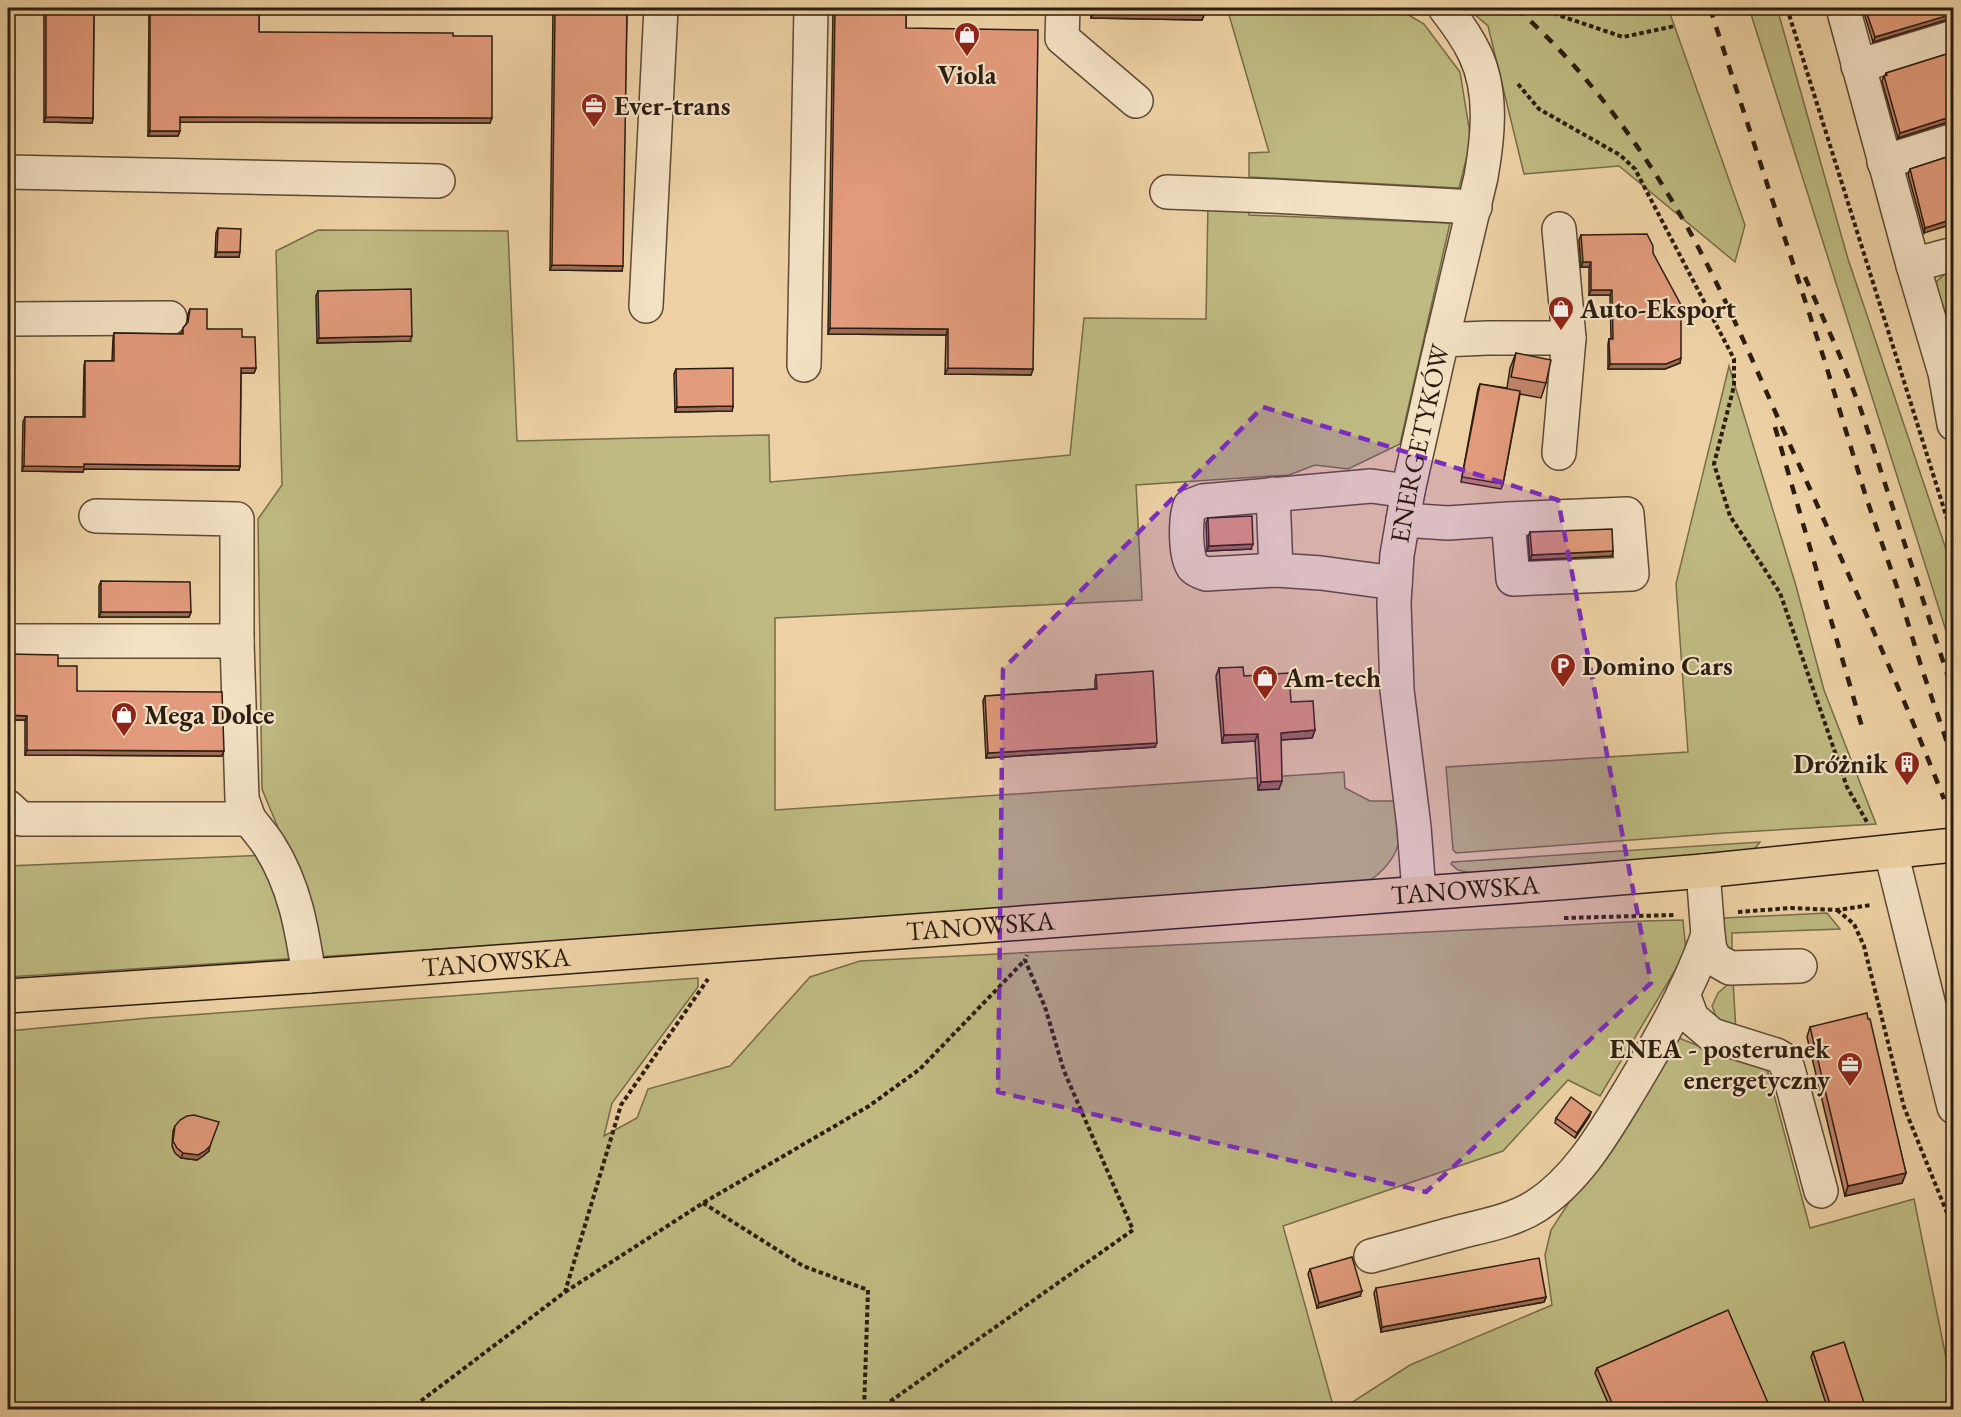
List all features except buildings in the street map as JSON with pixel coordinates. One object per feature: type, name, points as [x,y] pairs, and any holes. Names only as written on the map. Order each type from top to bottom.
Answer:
[{"type":"main road","name":"TANOWSKA","points":[[8,996],[309,976],[1703,872],[1881,841],[1953,844]]},
{"type":"street","points":[[646,306],[662,8]]},
{"type":"street","points":[[804,365],[812,8]]},
{"type":"street","points":[[1063,8],[1062,38],[1136,101]]},
{"type":"street","name":"ENERGETYKÓW","points":[[1419,893],[1414,827],[1397,690],[1394,603],[1397,555],[1442,340],[1487,145],[1485,85],[1467,37],[1445,8]]},
{"type":"street","points":[[1843,8],[1912,265],[1945,373],[1953,424]]},
{"type":"street","points":[[1858,66],[1953,37]]},
{"type":"street","points":[[1884,162],[1953,140]]},
{"type":"street","points":[[8,172],[438,180]]},
{"type":"street","points":[[1167,192],[1474,207]]},
{"type":"street","points":[[1558,453],[1569,338],[1559,229]]},
{"type":"street","points":[[1912,265],[1953,254]]},
{"type":"street","points":[[8,319],[170,318]]},
{"type":"street","points":[[1442,340],[1569,338]]},
{"type":"street","points":[[1395,582],[1276,570],[1206,574],[1195,570],[1189,561],[1186,517],[1190,506],[1203,501],[1371,486],[1406,506],[1448,523],[1508,519]]},
{"type":"street","points":[[1273,494],[1276,570]]},
{"type":"street","points":[[96,516],[237,519],[237,641],[242,799],[249,819],[269,844],[288,880],[298,911],[309,976]]},
{"type":"street","points":[[8,641],[237,641]]},
{"type":"street","points":[[8,807],[21,819],[249,819]]},
{"type":"street","points":[[1881,841],[1953,1107]]},
{"type":"street","points":[[1703,872],[1710,950],[1716,960],[1730,968],[1800,966]]},
{"type":"street","points":[[1371,1256],[1512,1218],[1537,1206],[1562,1184],[1603,1134],[1640,1074],[1683,994],[1708,935]]},
{"type":"street","points":[[1683,994],[1692,1018],[1712,1035],[1776,1054],[1783,1059],[1788,1069],[1821,1191]]},
{"type":"path","points":[[1548,8],[1558,15],[1623,37],[1675,26]]},
{"type":"path","points":[[1787,8],[1953,541]]},
{"type":"path","points":[[1476,57],[1514,79],[1539,109],[1620,155],[1635,169],[1729,349],[1734,360],[1734,386],[1714,464],[1730,516],[1780,593],[1847,787],[1881,841]]},
{"type":"path","points":[[1790,898],[1791,908]]},
{"type":"path","points":[[1736,912],[1791,908],[1837,910],[1854,924],[1864,946],[1904,1107],[1953,1230]]},
{"type":"path","points":[[409,1410],[565,1292],[703,1203],[869,1106],[920,1069],[1025,960],[1032,944],[1032,922]]},
{"type":"path","points":[[565,1292],[621,1105],[714,971],[722,945]]},
{"type":"path","points":[[878,1410],[1133,1230],[1064,1071],[1046,1007],[1025,960]]},
{"type":"path","points":[[703,1203],[803,1266],[868,1290],[864,1410]]},
{"type":"highlighted area","points":[[1263,407],[1558,500],[1651,983],[1426,1192],[998,1092],[1003,669]]},
{"type":"shaded area","points":[[1227,8],[1397,8],[1424,24],[1460,72],[1471,140],[1459,188],[1249,177],[1249,153],[1269,152]]},
{"type":"shaded area","points":[[1467,8],[1668,8],[1745,225],[1735,262],[1619,166],[1524,174],[1488,26]]},
{"type":"shaded area","points":[[1749,8],[1777,8],[1848,259],[1953,570],[1953,653]]},
{"type":"shaded area","points":[[1208,202],[1248,204],[1249,215],[1450,223],[1400,444],[1348,469],[1315,465],[1289,475],[1136,485],[1142,600],[775,618],[775,810],[1344,772],[1345,788],[1370,801],[1396,801],[1398,846],[1383,870],[1372,879],[1367,882],[658,935],[8,977],[8,866],[289,854],[262,789],[258,519],[282,485],[276,251],[318,230],[508,231],[517,441],[769,435],[770,482],[1070,455],[1084,318],[1206,319]]},
{"type":"shaded area","points":[[1953,267],[1953,371],[1932,301],[1937,281]]},
{"type":"shaded area","points":[[1729,366],[1796,586],[1824,690],[1876,824],[1456,853],[1453,850],[1446,767],[1688,752],[1676,584]]},
{"type":"shaded area","points":[[1760,842],[1753,851],[1471,873],[1458,870],[1451,864],[1452,862]]},
{"type":"shaded area","points":[[1827,913],[1840,929],[1732,933],[1732,957],[1728,954],[1721,931],[1724,918]]},
{"type":"shaded area","points":[[1683,920],[1686,952],[1600,1096],[1568,1080],[1503,1151],[1283,1226],[1334,1409],[8,1410],[8,1031],[149,1018],[698,978],[698,987],[612,1103],[604,1136],[637,1118],[648,1089],[730,1066],[810,977],[860,961]]},
{"type":"shaded area","points":[[1733,980],[1736,1031],[1717,1019],[1712,1006],[1718,993]]},
{"type":"shaded area","points":[[1676,1037],[1738,1061],[1767,1069],[1810,1228],[1914,1199],[1954,1397],[1953,1410],[1340,1410],[1410,1365],[1552,1305],[1545,1255],[1551,1230]]},
{"type":"railway","points":[[1516,8],[1546,36],[1601,98],[1650,166],[1693,237],[1735,322],[1856,592],[1944,799]]},
{"type":"railway","points":[[1710,8],[1825,362],[1866,497],[1954,763]]},
{"type":"railway","points":[[1805,277],[1861,410],[1954,695]]},
{"type":"railway","points":[[1775,427],[1862,727]]},
{"type":"place","name":"Viola","points":[[967,58]]},
{"type":"place","name":"Ever-trans","points":[[594,129]]},
{"type":"place","name":"Auto-Eksport","points":[[1561,332]]},
{"type":"place","name":"Domino Cars","points":[[1563,689]]},
{"type":"place","name":"Am-tech","points":[[1265,701]]},
{"type":"place","name":"Mega Dolce","points":[[124,738]]},
{"type":"place","name":"Dróżnik","points":[[1907,787]]},
{"type":"place","name":"ENEA - posterunek energetyczny","points":[[1850,1088]]}]
